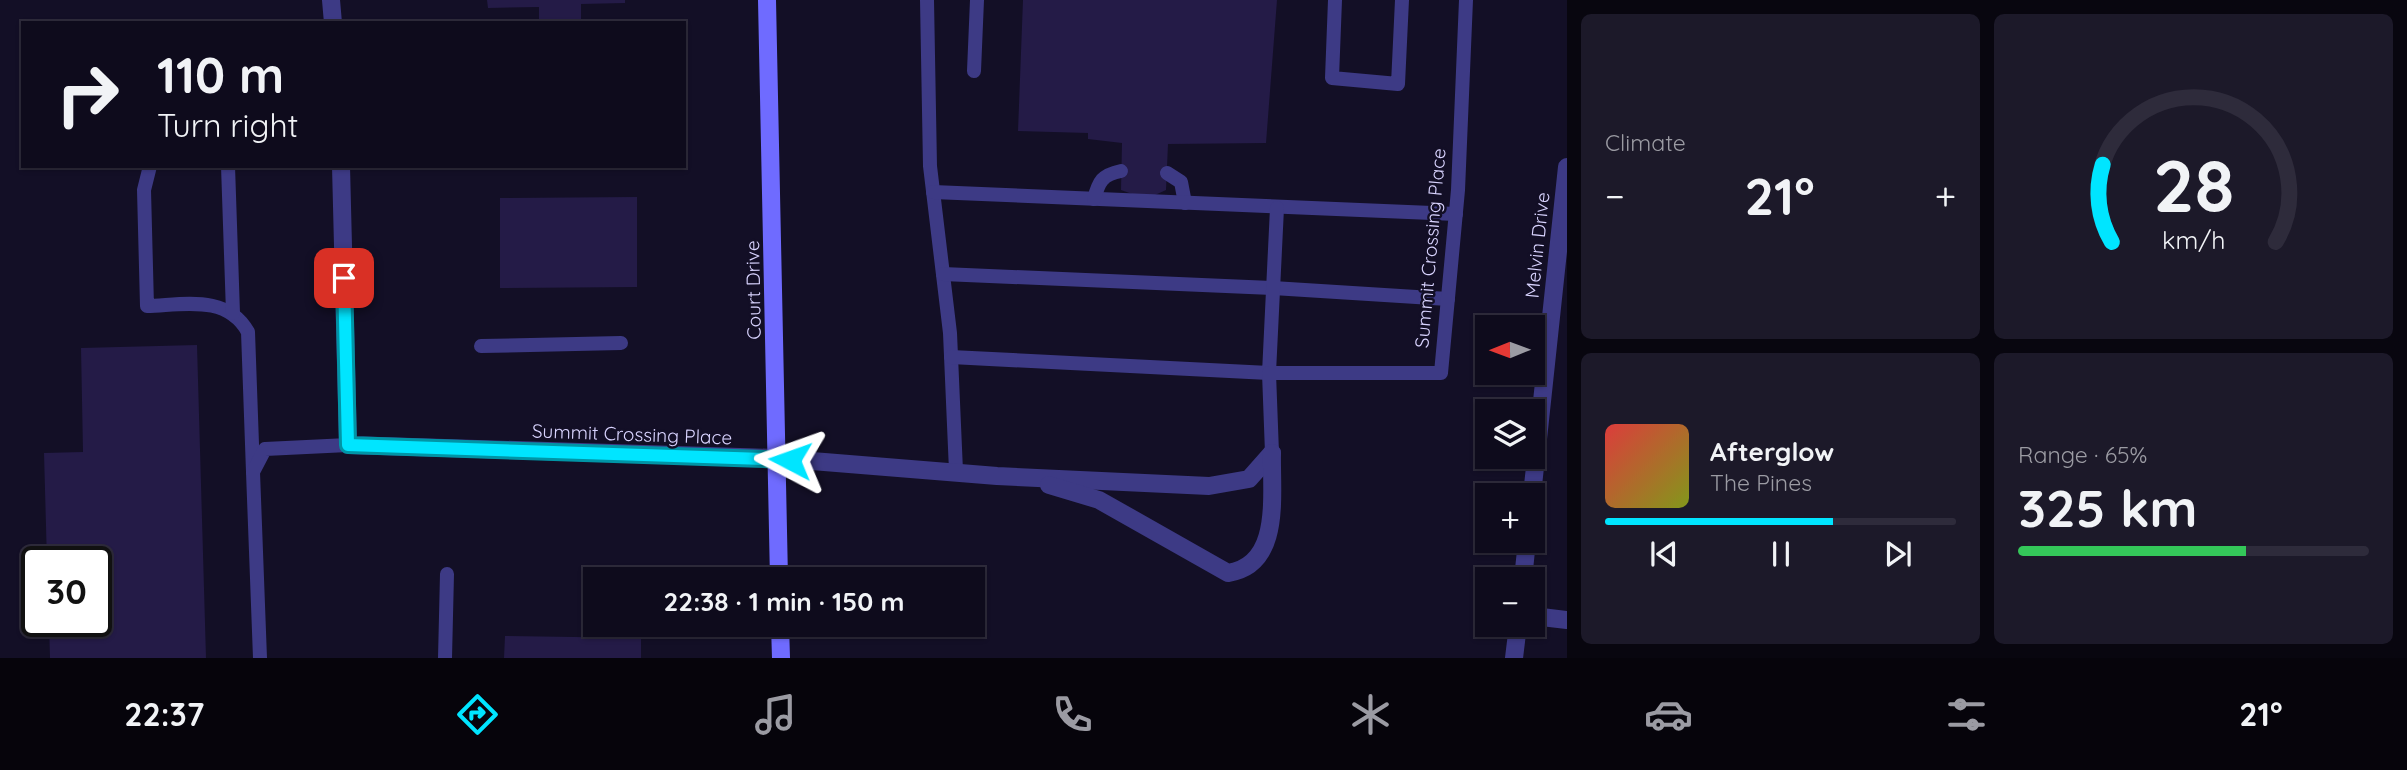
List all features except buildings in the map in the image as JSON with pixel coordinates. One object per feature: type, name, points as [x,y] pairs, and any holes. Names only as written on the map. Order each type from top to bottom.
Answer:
[{"type":"street","points":[[331,0],[333,21]]},
{"type":"street","name":"Court Drive","points":[[767,0],[779,567]]},
{"type":"street","name":"Melvin Drive","points":[[1533,483],[1567,167]]},
{"type":"street","points":[[341,168],[348,445]]},
{"type":"street","name":"Summit Crossing Place","points":[[348,445],[775,458],[847,466],[1209,486],[1248,479],[1272,453]]},
{"type":"street","name":"Summit Crossing Place","points":[[1023,477],[1099,500],[1228,573],[1245,571],[1256,562],[1265,548],[1269,530],[1272,453]]},
{"type":"street","points":[[1545,617],[1567,620]]},
{"type":"street","points":[[780,637],[781,658]]},
{"type":"street","points":[[1514,658],[1517,637]]},
{"type":"lane","points":[[927,0],[933,192],[951,357],[956,471]]},
{"type":"lane","points":[[974,71],[977,0]]},
{"type":"lane","points":[[1335,0],[1332,78],[1398,84],[1402,0]]},
{"type":"lane","name":"Summit Crossing Place","points":[[1272,453],[1269,373],[1441,373],[1455,214],[1466,0]]},
{"type":"lane","points":[[150,168],[144,190],[147,306],[210,304],[233,313],[248,332],[260,658]]},
{"type":"lane","points":[[228,168],[233,313]]},
{"type":"lane","points":[[1094,199],[1098,181],[1106,174],[1121,171]]},
{"type":"lane","points":[[1167,173],[1181,182],[1185,203]]},
{"type":"lane","points":[[933,192],[1455,214]]},
{"type":"lane","points":[[951,357],[1269,373],[1277,208]]},
{"type":"lane","points":[[943,274],[1273,288],[1448,299]]},
{"type":"lane","points":[[481,346],[621,343]]},
{"type":"lane","points":[[253,472],[265,449],[348,445]]},
{"type":"lane","points":[[445,658],[447,574]]},
{"type":"route","points":[[344,278],[348,445],[790,460]]}]
